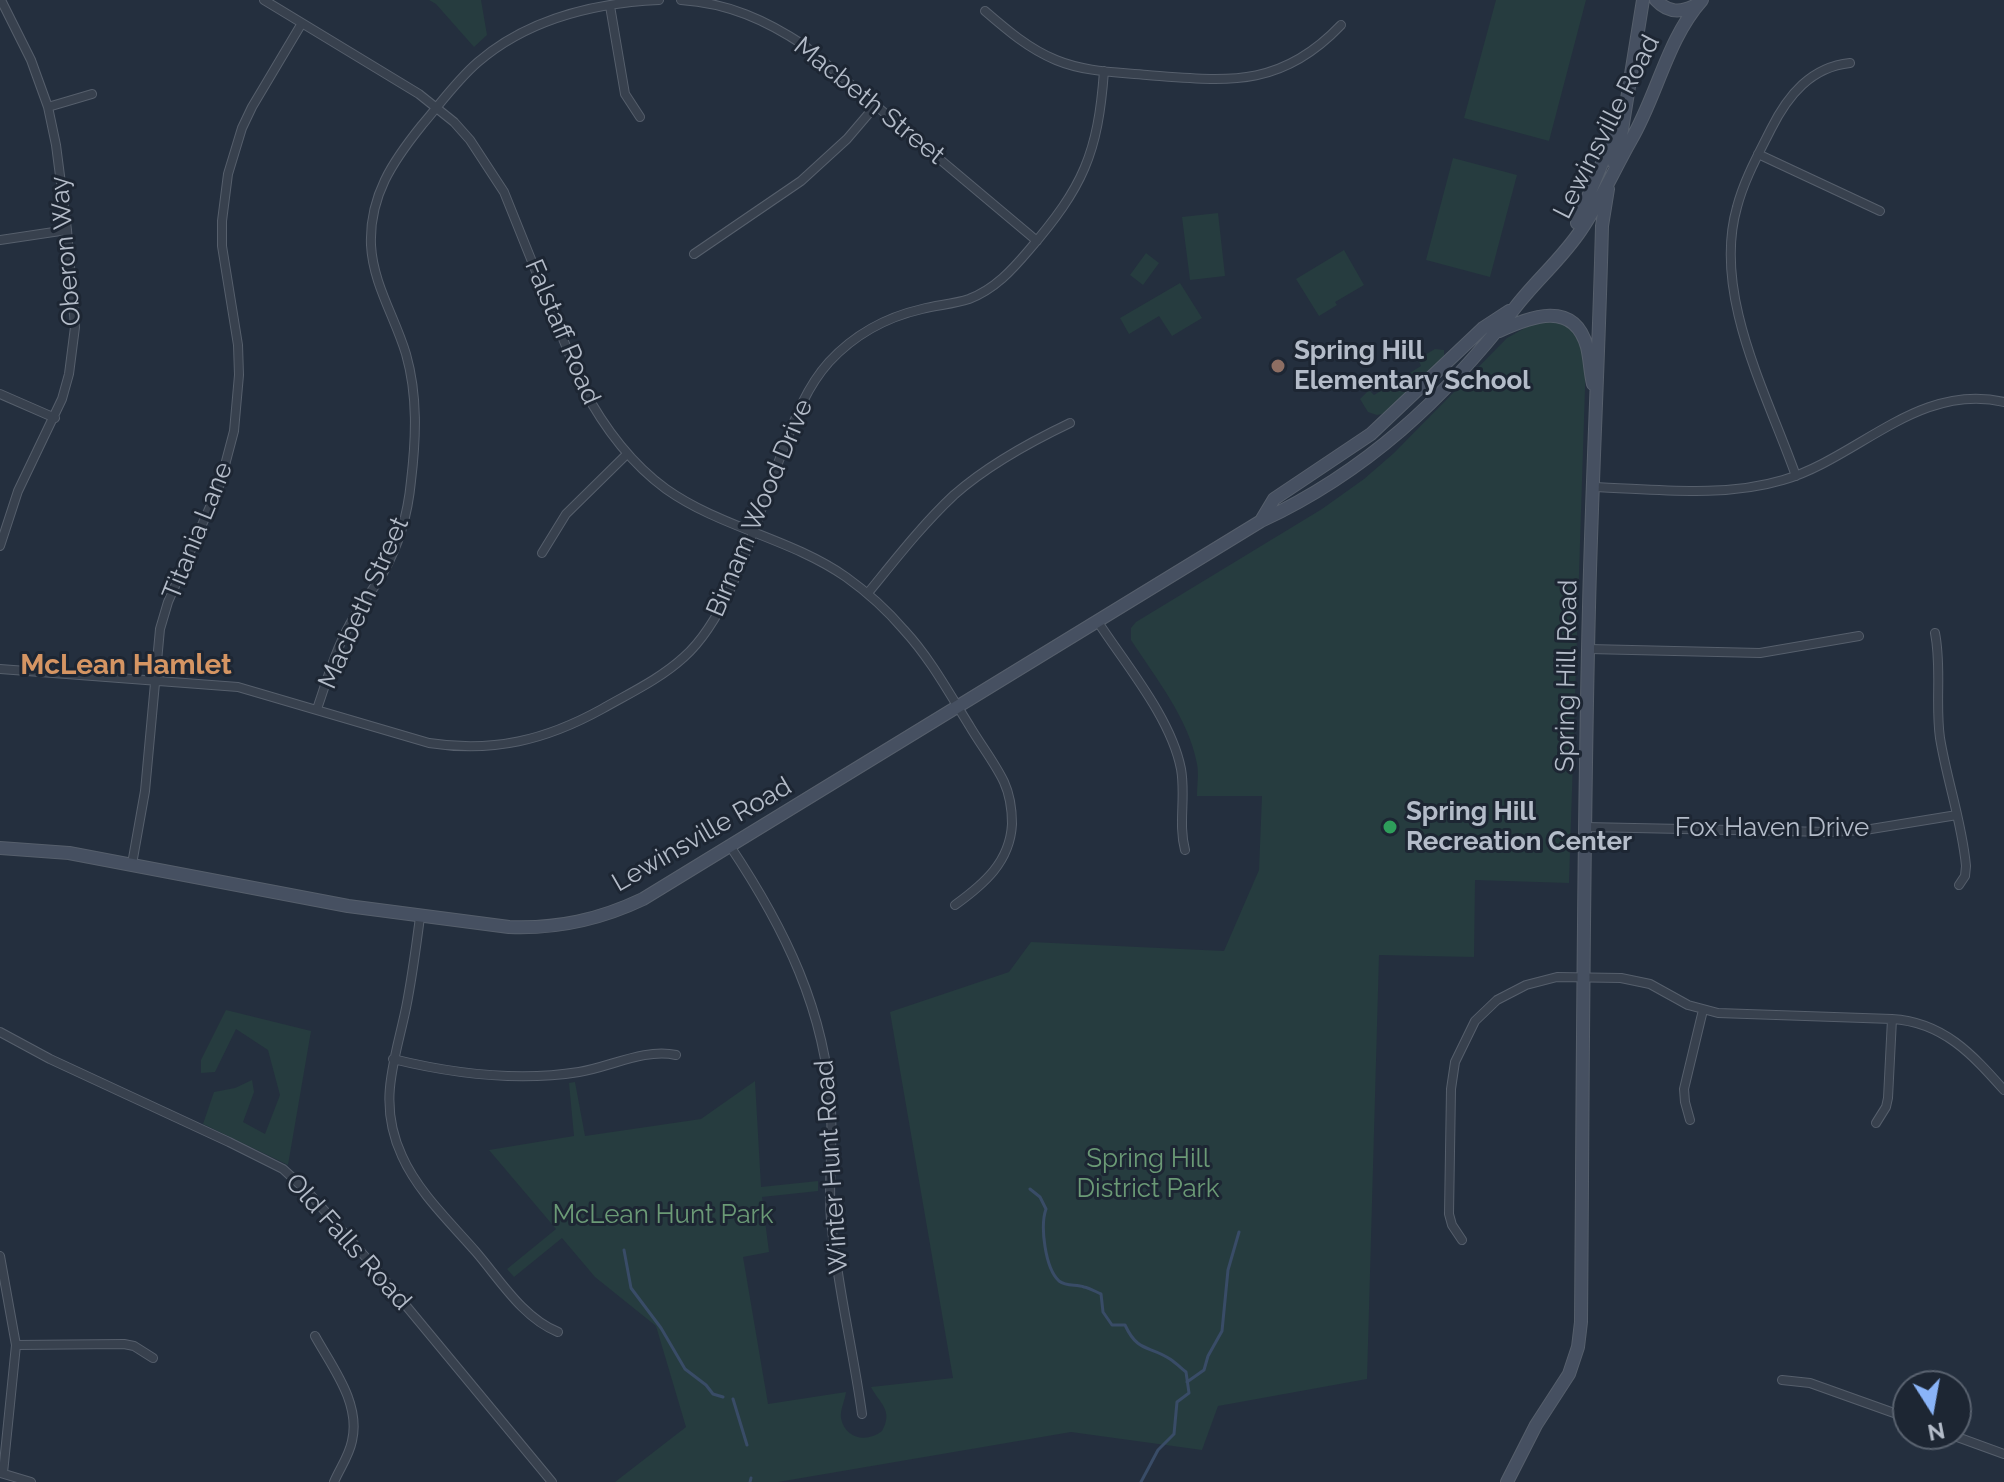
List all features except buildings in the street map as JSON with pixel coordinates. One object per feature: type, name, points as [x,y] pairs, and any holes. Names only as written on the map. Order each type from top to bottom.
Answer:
[{"type":"main road","name":"Spring Hill Road","points":[[1507,1482],[1536,1425],[1569,1374],[1578,1347],[1585,827],[1602,226],[1622,130],[1643,0]]},
{"type":"main road","points":[[1656,0],[1677,12],[1701,2]]},
{"type":"main road","name":"Lewinsville Road","points":[[0,848],[69,853],[318,901],[509,927],[576,923],[643,899],[1282,511],[1392,440],[1451,383],[1565,254],[1644,117],[1671,51],[1701,2]]},
{"type":"main road","points":[[1565,254],[1610,145],[1629,84]]},
{"type":"main road","name":"Lewinsville Road","points":[[1261,521],[1274,499],[1371,434],[1483,328],[1515,307]]},
{"type":"main road","points":[[1499,331],[1537,316],[1549,315],[1569,320],[1577,327],[1588,348],[1597,404]]},
{"type":"main road","points":[[1451,383],[1457,368],[1455,354]]},
{"type":"main road","points":[[1368,457],[1371,434]]},
{"type":"street","name":"Oberon Way","points":[[0,546],[18,491],[55,418],[69,374],[75,327],[67,230],[48,107],[31,60],[1,0]]},
{"type":"street","name":"Falstaff Road","points":[[264,0],[437,107],[470,140],[497,179],[582,386],[608,430],[627,454],[684,501],[823,562],[868,593],[907,632],[1003,781],[1011,810],[1009,840],[998,867],[978,888],[955,905]]},
{"type":"street","name":"Macbeth Street","points":[[317,709],[339,645],[396,545],[408,503],[415,427],[414,399],[406,355],[373,264],[372,225],[380,189],[388,172],[437,107],[479,61],[518,34],[559,17],[659,0]]},
{"type":"street","name":"Macbeth Street","points":[[681,0],[735,9],[775,26],[805,46],[1037,241]]},
{"type":"street","points":[[610,6],[625,94],[640,117]]},
{"type":"street","points":[[985,11],[1036,51],[1076,67],[1215,80],[1253,77],[1284,67],[1301,58],[1341,25]]},
{"type":"street","name":"Titania Lane","points":[[132,864],[145,791],[160,629],[168,602],[216,496],[234,431],[238,345],[222,246],[228,174],[252,107],[302,23]]},
{"type":"street","points":[[1796,476],[1741,326],[1732,292],[1731,235],[1736,208],[1758,154],[1782,108],[1801,84],[1822,69],[1850,63]]},
{"type":"street","name":"Birnam Wood Drive","points":[[0,669],[238,687],[452,747],[499,747],[539,738],[561,730],[650,682],[685,656],[707,632],[723,605],[800,405],[817,377],[862,335],[898,316],[983,293],[1010,273],[1070,199],[1090,159],[1101,115],[1104,71]]},
{"type":"street","points":[[48,107],[92,94]]},
{"type":"street","points":[[694,254],[801,181],[847,139],[876,105]]},
{"type":"street","points":[[1758,154],[1880,211]]},
{"type":"street","points":[[0,240],[67,230]]},
{"type":"street","points":[[0,394],[55,418]]},
{"type":"street","points":[[1593,487],[1728,489],[1761,486],[1796,476],[1921,409],[1959,400],[2004,402]]},
{"type":"street","points":[[868,593],[922,528],[966,485],[1013,452],[1070,423]]},
{"type":"street","points":[[542,553],[571,508],[627,454]]},
{"type":"street","points":[[1098,622],[1157,713],[1176,750],[1182,779],[1180,823],[1185,850]]},
{"type":"street","points":[[1935,633],[1939,649],[1937,694],[1940,734],[1966,866],[1965,876],[1959,885]]},
{"type":"street","points":[[1589,649],[1760,653],[1859,636]]},
{"type":"street","name":"Fox Haven Drive","points":[[1585,827],[1829,832],[1901,825],[1957,815]]},
{"type":"street","name":"Winter Hunt Road","points":[[730,846],[785,936],[818,1022],[827,1066],[831,1113],[830,1189],[834,1248],[862,1414]]},
{"type":"street","points":[[420,917],[405,1011],[388,1083],[390,1120],[411,1172],[535,1320],[558,1332]]},
{"type":"street","points":[[1462,1240],[1449,1214],[1452,1073],[1460,1047],[1475,1021],[1511,992],[1542,980],[1585,977],[1635,980],[1703,1010],[1916,1022],[1946,1034],[1973,1055],[2004,1090]]},
{"type":"street","points":[[1690,1120],[1684,1089],[1703,1010]]},
{"type":"street","points":[[1876,1123],[1888,1098],[1892,1019]]},
{"type":"street","name":"Old Falls Road","points":[[0,1032],[50,1059],[283,1169],[308,1192],[369,1261],[552,1482]]},
{"type":"street","points":[[393,1059],[458,1072],[521,1077],[581,1072],[656,1053],[676,1055]]},
{"type":"street","points":[[0,1256],[16,1345],[2,1473],[31,1482]]},
{"type":"street","points":[[315,1336],[354,1414],[351,1445],[334,1482]]},
{"type":"street","points":[[16,1345],[124,1344],[134,1346],[153,1358]]},
{"type":"street","points":[[1782,1380],[1810,1383],[1892,1412]]},
{"type":"street","points":[[1972,1442],[2004,1454]]},
{"type":"green space","points":[[429,0],[481,0],[487,35],[474,47]]},
{"type":"green space","points":[[1496,0],[1586,0],[1549,141],[1464,118]]},
{"type":"green space","points":[[1453,158],[1517,175],[1490,277],[1426,260]]},
{"type":"green space","points":[[1218,213],[1225,276],[1190,280],[1182,217]]},
{"type":"green space","points":[[1344,250],[1364,285],[1335,302],[1337,305],[1319,316],[1296,279]]},
{"type":"green space","points":[[1146,253],[1159,263],[1143,285],[1130,275]]},
{"type":"green space","points":[[1180,283],[1202,318],[1172,336],[1159,316],[1129,334],[1120,318]]},
{"type":"green space","name":"Spring Hill District Park","points":[[1541,319],[1571,329],[1586,357],[1569,883],[1475,880],[1474,957],[1379,955],[1367,1379],[1218,1406],[1202,1450],[1071,1432],[778,1482],[615,1482],[686,1427],[656,1326],[595,1277],[562,1238],[514,1277],[507,1269],[556,1229],[489,1150],[574,1136],[569,1083],[575,1082],[585,1136],[701,1119],[755,1081],[761,1187],[818,1181],[818,1191],[762,1197],[769,1252],[743,1257],[768,1404],[846,1392],[841,1415],[843,1425],[852,1435],[863,1438],[882,1431],[886,1418],[884,1407],[871,1387],[953,1378],[890,1012],[1009,972],[1031,942],[1224,951],[1259,870],[1262,796],[1197,796],[1197,764],[1187,731],[1131,640],[1131,628],[1136,622],[1322,509],[1364,479],[1394,453],[1507,338]]},
{"type":"green space","points":[[1435,349],[1444,350],[1444,356],[1388,413],[1377,415],[1368,412],[1360,399],[1369,390],[1374,395],[1421,366],[1418,359]]},
{"type":"green space","points":[[226,1010],[311,1031],[288,1165],[203,1124],[214,1092],[235,1088],[252,1080],[254,1092],[243,1122],[265,1134],[280,1095],[268,1050],[236,1029],[215,1072],[201,1073],[201,1060]]},
{"type":"waterway","points":[[1030,1189],[1040,1197],[1046,1209],[1045,1246],[1050,1267],[1059,1281],[1101,1294],[1103,1312],[1112,1325],[1125,1325],[1139,1344],[1170,1359],[1186,1372],[1189,1393],[1177,1402],[1174,1434],[1158,1450],[1141,1482]]},
{"type":"waterway","points":[[1187,1382],[1204,1370],[1222,1331],[1228,1270],[1239,1232]]},
{"type":"waterway","points":[[624,1250],[631,1288],[661,1328],[685,1369],[713,1394],[723,1397]]},
{"type":"waterway","points":[[733,1399],[747,1445]]},
{"type":"waterway","points":[[750,1482],[751,1478]]},
{"type":"place","name":"Spring Hill Elementary School","points":[[1278,366]]},
{"type":"place","name":"Spring Hill Recreation Center","points":[[1390,827]]},
{"type":"district","name":"McLean Hamlet","points":[[126,666]]},
{"type":"park label","name":"McLean Hunt Park","points":[[663,1215]]}]
